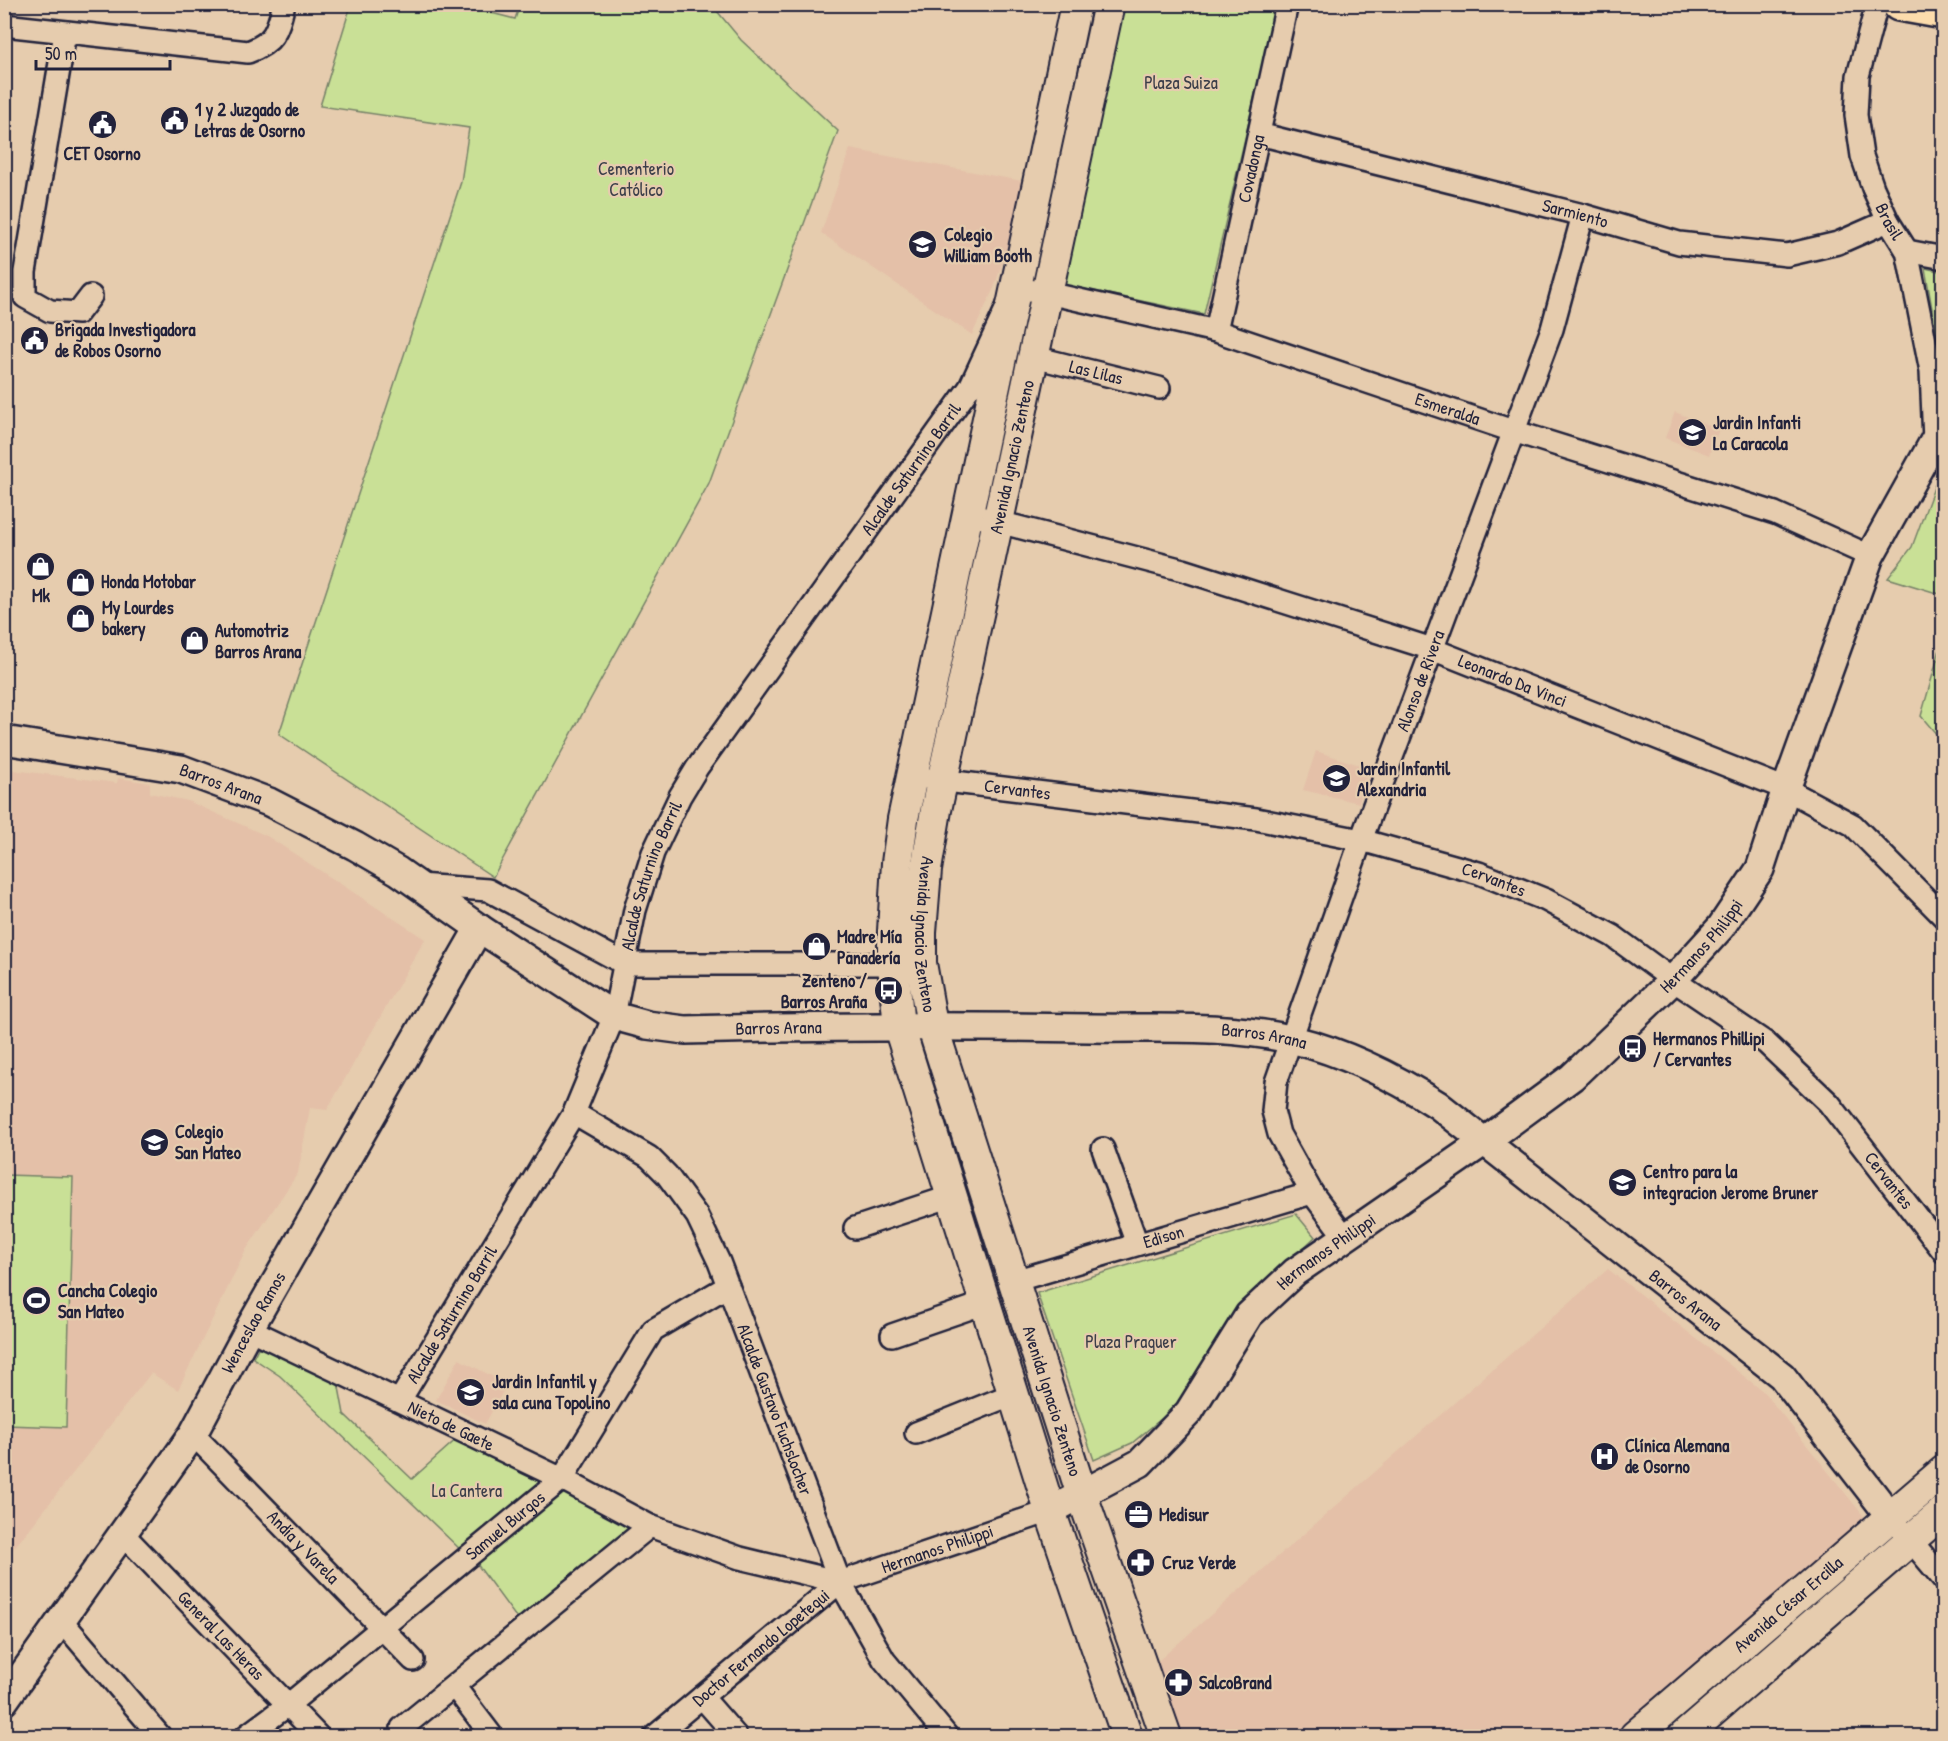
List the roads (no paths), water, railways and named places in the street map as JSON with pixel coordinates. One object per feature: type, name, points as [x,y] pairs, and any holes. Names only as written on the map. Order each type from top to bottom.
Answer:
[{"type":"main road","name":"Avenida Ignacio Zenteno","points":[[1076,4],[1016,288],[980,396],[968,514],[912,775],[897,863],[893,920],[907,964],[932,1025],[1082,1495],[1166,1737]]},
{"type":"main road","name":"Avenida Ignacio Zenteno","points":[[1110,4],[936,810],[907,964],[899,1027],[1050,1511],[1123,1725]]},
{"type":"main road","points":[[1899,4],[1944,12]]},
{"type":"main road","name":"Avenida César Ercilla","points":[[1635,1737],[1944,1471]]},
{"type":"main road","name":"Avenida César Ercilla","points":[[1683,1737],[1944,1511]]},
{"type":"main road","points":[[1123,1725],[1154,1701]]},
{"type":"street","points":[[4,26],[248,52],[264,46],[277,32],[284,4]]},
{"type":"street","name":"Covadonga","points":[[1216,331],[1287,4]]},
{"type":"street","name":"Brasil","points":[[1877,4],[1858,76],[1856,115],[1862,156],[1873,188],[1888,221],[1908,251],[1931,371],[1939,437]]},
{"type":"street","points":[[65,33],[25,272],[25,297],[50,311],[78,313],[91,296]]},
{"type":"street","name":"Sarmiento","points":[[1259,134],[1583,215],[1679,243],[1787,255],[1838,243],[1888,221]]},
{"type":"street","name":"Alonso de Rivera","points":[[1345,1237],[1312,1193],[1279,1134],[1273,1111],[1276,1082],[1361,840],[1552,329],[1583,215]]},
{"type":"street","points":[[1908,251],[1944,258]]},
{"type":"street","name":"Esmeralda","points":[[1016,288],[1048,293],[1216,331],[1513,430],[1775,513],[1870,556]]},
{"type":"street","name":"Las Lilas","points":[[1034,357],[1159,388]]},
{"type":"street","name":"Alcalde Saturnino Barril","points":[[399,1400],[574,1113],[614,1016],[635,910],[644,882],[665,826],[686,786],[704,758],[980,396]]},
{"type":"street","name":"Hermanos Philippi","points":[[840,1582],[1050,1511],[1140,1463],[1189,1412],[1249,1315],[1296,1272],[1485,1141],[1572,1077],[1673,980],[1721,927],[1760,869],[1786,789],[1870,556],[1939,437]]},
{"type":"street","name":"Leonardo Da Vinci","points":[[968,514],[1183,570],[1432,649],[1786,789],[1853,825],[1944,918]]},
{"type":"street","name":"Barros Arana","points":[[4,740],[181,769],[269,802],[355,846],[418,885],[479,928],[614,1016],[646,1026],[685,1030],[932,1025],[1228,1030],[1291,1040],[1324,1049],[1387,1074],[1438,1105],[1782,1376],[1890,1516],[1944,1580]]},
{"type":"street","name":"Cervantes","points":[[912,775],[943,781],[1256,819],[1361,840],[1479,873],[1546,900],[1613,936],[1766,1043],[1829,1103],[1944,1252]]},
{"type":"street","name":"Barros Arana","points":[[418,885],[488,890],[625,964],[907,964]]},
{"type":"street","name":"Wenceslao Ramos","points":[[4,1701],[193,1434],[249,1329],[479,928]]},
{"type":"street","name":"Alcalde Gustavo Fuchslocher","points":[[574,1113],[649,1157],[667,1175],[697,1216],[728,1286],[840,1582],[884,1660],[947,1737]]},
{"type":"street","points":[[1103,1149],[1137,1244]]},
{"type":"street","name":"Edison","points":[[1014,1281],[1312,1193]]},
{"type":"street","points":[[855,1228],[952,1196]]},
{"type":"street","name":"Samuel Burgos","points":[[246,1737],[562,1479],[653,1329],[728,1286]]},
{"type":"street","points":[[892,1335],[985,1303]]},
{"type":"street","name":"Nieto de Gaete","points":[[249,1329],[562,1479],[650,1526]]},
{"type":"street","points":[[916,1433],[1013,1394]]},
{"type":"street","name":"Andía y Varela","points":[[193,1434],[413,1660]]},
{"type":"street","points":[[402,1728],[650,1526],[740,1558],[840,1582]]},
{"type":"street","name":"General Las Heras","points":[[123,1534],[318,1737]]},
{"type":"street","name":"Doctor Fernando Lopetegui","points":[[655,1737],[840,1582]]},
{"type":"street","points":[[62,1621],[160,1737]]},
{"type":"street","points":[[454,1686],[492,1737]]},
{"type":"street","points":[[702,1697],[736,1737]]},
{"type":"place","name":"1 y 2 Juzgado de Letras de Osorno","points":[[174,120]]},
{"type":"place","name":"CET Osorno","points":[[102,125]]},
{"type":"place","name":"Colegio William Booth","points":[[923,245]]},
{"type":"place","name":"Brigada Investigadora de Robos Osorno","points":[[34,340]]},
{"type":"place","name":"Jardin Infanti La Caracola","points":[[1692,433]]},
{"type":"place","name":"Mk","points":[[41,567]]},
{"type":"place","name":"Honda Motobar","points":[[80,582]]},
{"type":"place","name":"My Lourdes bakery","points":[[81,618]]},
{"type":"place","name":"Automotriz Barros Arana","points":[[194,641]]},
{"type":"place","name":"Jardin Infantil Alexandria","points":[[1336,779]]},
{"type":"place","name":"Madre Mía Panadería","points":[[816,947]]},
{"type":"place","name":"Zenteno / Barros Araña","points":[[888,991]]},
{"type":"place","name":"Hermanos Phillipi / Cervantes","points":[[1632,1049]]},
{"type":"place","name":"Colegio San Mateo","points":[[154,1142]]},
{"type":"place","name":"Centro para la integracion Jerome Bruner","points":[[1622,1182]]},
{"type":"place","name":"Cancha Colegio San Mateo","points":[[37,1301]]},
{"type":"place","name":"Jardin Infantil y sala cuna Topolino","points":[[471,1392]]},
{"type":"place","name":"Clínica Alemana de Osorno","points":[[1604,1456]]},
{"type":"place","name":"Medisur","points":[[1138,1515]]},
{"type":"place","name":"Cruz Verde","points":[[1141,1563]]},
{"type":"place","name":"SalcoBrand","points":[[1178,1683]]},
{"type":"park label","name":"Plaza Suiza","points":[[1181,83]]},
{"type":"park label","name":"Cementerio Católico","points":[[636,180]]},
{"type":"park label","name":"Plaza Praguer","points":[[1131,1342]]},
{"type":"park label","name":"La Cantera","points":[[467,1491]]}]
